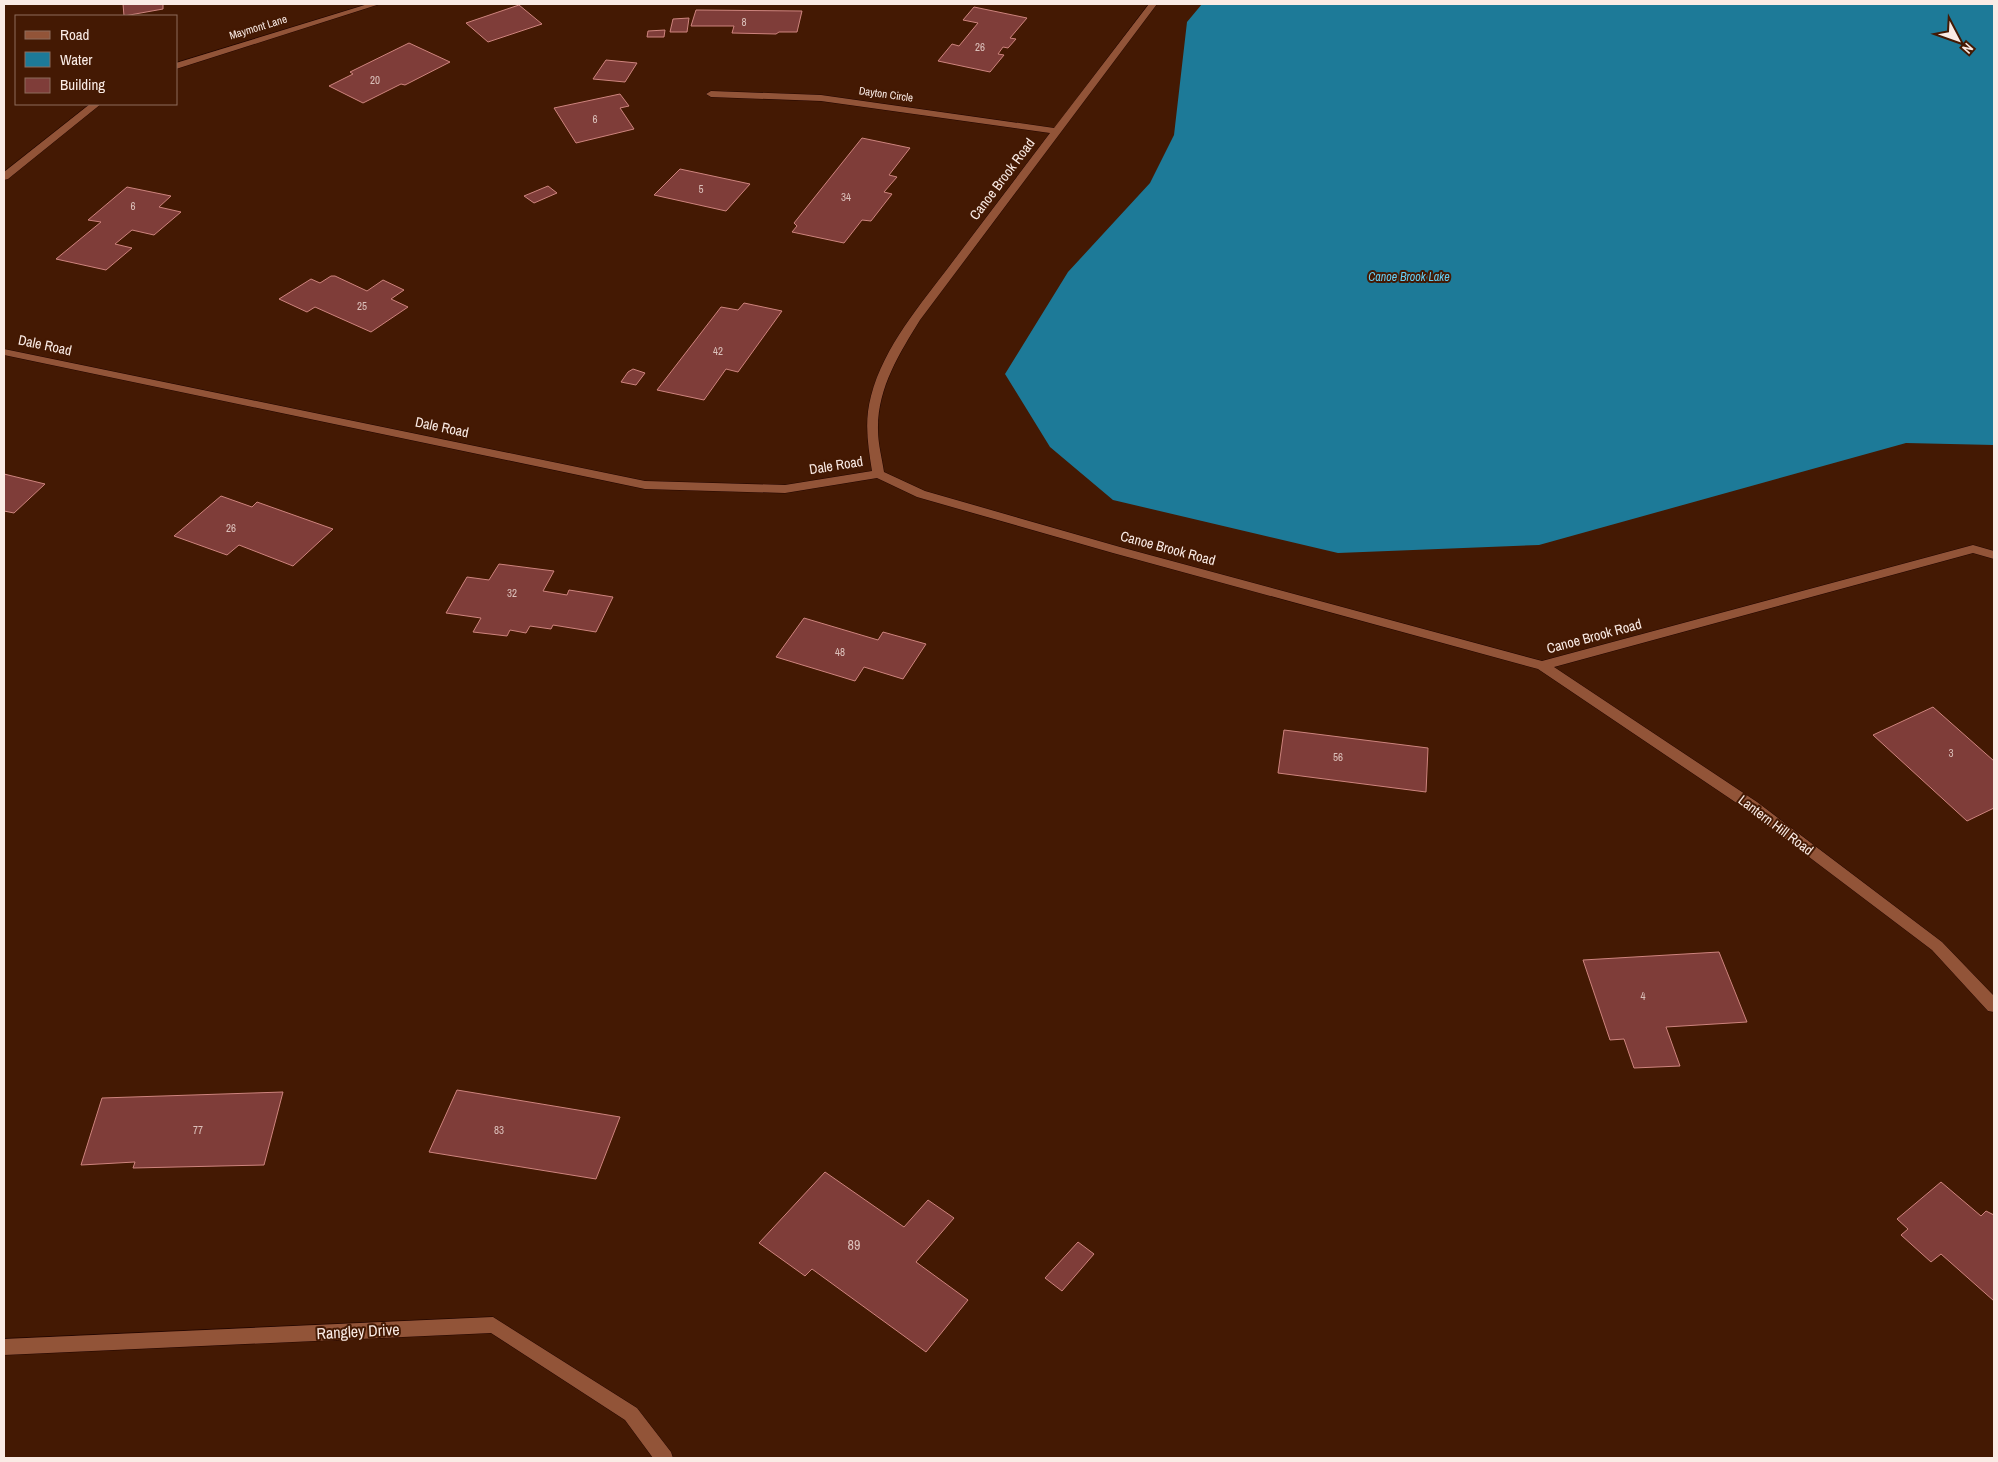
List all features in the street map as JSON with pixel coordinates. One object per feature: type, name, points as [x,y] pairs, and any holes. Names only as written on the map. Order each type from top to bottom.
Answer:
[{"type":"street","name":"Maymont Lane","points":[[178,65],[376,4]]},
{"type":"street","name":"Canoe Brook Road","points":[[1153,4],[915,319],[890,360],[876,398],[872,425],[878,474],[921,494],[1117,550],[1542,666],[1973,549],[1994,555]]},
{"type":"street","name":"Dayton Circle","points":[[711,94],[821,98],[1056,131]]},
{"type":"street","points":[[4,177],[95,105]]},
{"type":"street","name":"Dale Road","points":[[4,352],[645,485],[785,489],[878,474]]},
{"type":"street","name":"Lantern Hill Road","points":[[1542,666],[1752,806],[1937,946],[1994,1006]]},
{"type":"street","name":"Rangley Drive","points":[[4,1347],[493,1325],[631,1414],[664,1458]]},
{"type":"water","name":"Canoe Brook Lake","points":[[1202,4],[1994,4],[1994,445],[1906,443],[1539,545],[1338,553],[1113,500],[1050,447],[1005,374],[1068,272],[1150,183],[1174,135],[1187,22]]},
{"type":"building","points":[[123,4],[163,4],[163,9],[124,15]]},
{"type":"building","points":[[519,5],[542,24],[488,42],[466,23]]},
{"type":"building","points":[[974,7],[1027,18],[1010,38],[1016,39],[1008,48],[1003,47],[998,54],[1004,55],[990,72],[938,61],[952,44],[959,46],[978,23],[963,20]]},
{"type":"building","points":[[696,10],[802,11],[797,32],[779,32],[776,34],[732,33],[734,26],[691,26]]},
{"type":"building","points":[[689,18],[687,32],[670,32],[673,19]]},
{"type":"building","points":[[665,30],[664,37],[647,37],[648,31]]},
{"type":"building","points":[[409,43],[450,62],[405,85],[401,84],[363,103],[329,86],[353,74],[350,72]]},
{"type":"building","points":[[606,60],[637,63],[625,82],[593,79]]},
{"type":"building","points":[[620,94],[629,106],[620,108],[634,129],[576,143],[554,108]]},
{"type":"building","points":[[862,138],[910,148],[889,175],[897,177],[884,192],[892,194],[871,221],[862,220],[844,243],[792,232],[797,226],[794,223]]},
{"type":"building","points":[[680,169],[750,184],[726,211],[654,195]]},
{"type":"building","points":[[548,186],[557,193],[534,203],[524,196]]},
{"type":"building","points":[[127,187],[171,196],[159,207],[181,212],[154,235],[132,230],[115,244],[132,248],[106,270],[56,259],[101,222],[88,220]]},
{"type":"building","points":[[331,276],[335,276],[367,291],[383,280],[404,290],[391,299],[408,307],[371,332],[315,307],[307,312],[279,299],[311,279],[320,283]]},
{"type":"building","points":[[744,303],[782,311],[738,372],[726,369],[704,400],[657,390],[721,307],[738,310]]},
{"type":"building","points":[[633,369],[645,373],[636,385],[621,382],[628,372]]},
{"type":"building","points":[[4,474],[45,484],[14,513],[4,511]]},
{"type":"building","points":[[221,496],[252,507],[257,502],[333,529],[293,566],[239,545],[227,555],[174,536]]},
{"type":"building","points":[[499,564],[554,571],[543,591],[567,595],[569,590],[613,597],[596,632],[553,625],[551,629],[530,626],[526,633],[510,630],[507,636],[473,632],[481,618],[446,613],[467,577],[489,580]]},
{"type":"building","points":[[804,618],[878,640],[883,632],[926,644],[903,679],[864,667],[855,681],[776,657]]},
{"type":"building","points":[[1933,707],[1994,761],[1994,808],[1967,821],[1873,735]]},
{"type":"building","points":[[1284,730],[1428,748],[1426,792],[1278,773]]},
{"type":"building","points":[[1719,952],[1747,1022],[1666,1027],[1680,1066],[1634,1068],[1624,1039],[1610,1040],[1583,960]]},
{"type":"building","points":[[457,1090],[620,1117],[596,1179],[429,1152]]},
{"type":"building","points":[[283,1092],[264,1165],[133,1168],[135,1162],[81,1165],[102,1098]]},
{"type":"building","points":[[825,1172],[904,1227],[928,1200],[954,1218],[916,1262],[968,1300],[926,1352],[812,1269],[805,1276],[759,1243]]},
{"type":"building","points":[[1941,1182],[1981,1216],[1986,1211],[1994,1215],[1994,1301],[1941,1254],[1931,1262],[1901,1235],[1908,1229],[1897,1219]]},
{"type":"building","points":[[1078,1242],[1094,1254],[1062,1291],[1045,1278]]}]
